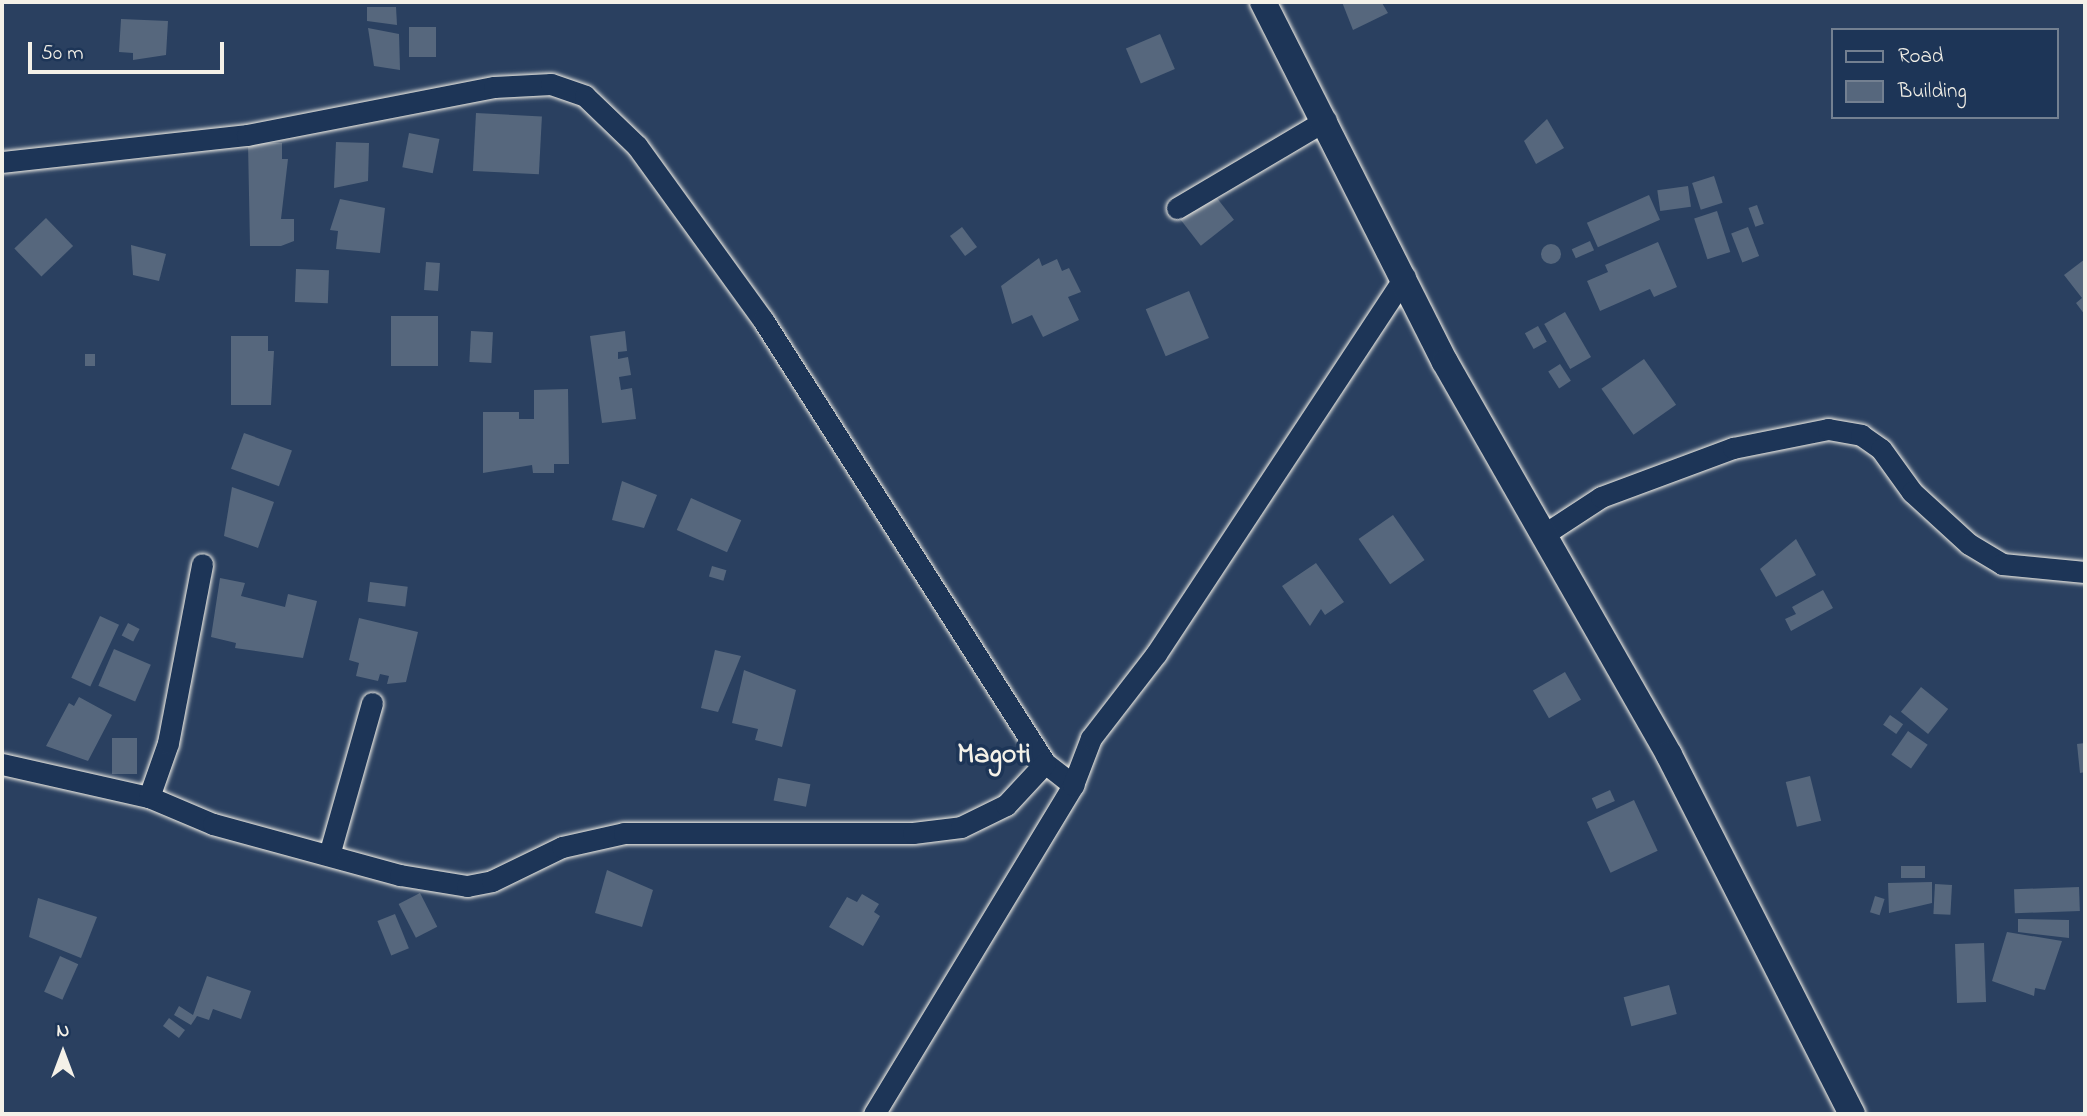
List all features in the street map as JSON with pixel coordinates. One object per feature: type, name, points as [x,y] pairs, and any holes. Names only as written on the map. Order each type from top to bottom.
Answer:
[{"type":"street","points":[[1263,2],[1405,278],[1543,535],[1669,755],[1852,1114]]},
{"type":"street","points":[[2,162],[247,135],[494,87],[551,84],[586,96],[637,146],[763,320],[1045,763],[1073,785]]},
{"type":"street","points":[[1177,208],[1326,120]]},
{"type":"street","points":[[874,1114],[1073,785],[1091,738],[1156,654],[1405,278]]},
{"type":"street","points":[[1543,535],[1601,497],[1733,448],[1828,429],[1861,435],[1881,449],[1912,492],[1969,544],[2002,564],[2085,572]]},
{"type":"street","points":[[149,797],[168,743],[202,564]]},
{"type":"street","points":[[329,855],[372,703]]},
{"type":"street","points":[[2,764],[149,797],[213,824],[443,886],[467,886],[492,881],[562,847],[624,833],[942,831],[1006,805],[1045,763]]},
{"type":"building","points":[[1342,2],[1382,3],[1388,13],[1353,30]]},
{"type":"building","points":[[367,7],[396,7],[397,25],[367,21]]},
{"type":"building","points":[[121,19],[168,21],[166,55],[133,60],[133,53],[119,52]]},
{"type":"building","points":[[409,27],[436,27],[436,57],[409,57]]},
{"type":"building","points":[[368,28],[399,34],[400,70],[374,66]]},
{"type":"building","points":[[1160,34],[1175,69],[1141,83],[1126,48]]},
{"type":"building","points":[[476,113],[542,116],[539,174],[473,171]]},
{"type":"building","points":[[1547,119],[1564,148],[1536,164],[1524,141]]},
{"type":"building","points":[[409,133],[439,139],[433,173],[402,167]]},
{"type":"building","points":[[336,142],[369,143],[368,181],[334,188]]},
{"type":"building","points":[[248,143],[282,143],[282,159],[288,159],[281,219],[294,219],[294,241],[281,246],[250,246]]},
{"type":"building","points":[[1714,176],[1723,203],[1701,210],[1692,183]]},
{"type":"building","points":[[1688,186],[1691,207],[1660,211],[1657,190]]},
{"type":"building","points":[[1213,193],[1234,220],[1201,246],[1180,219]]},
{"type":"building","points":[[1649,195],[1660,220],[1598,247],[1587,223]]},
{"type":"building","points":[[340,199],[385,208],[380,253],[336,249],[338,231],[330,230]]},
{"type":"building","points":[[1757,205],[1764,224],[1755,227],[1749,208]]},
{"type":"building","points":[[1717,211],[1730,252],[1707,259],[1694,218]]},
{"type":"building","points":[[46,218],[73,246],[41,277],[14,249]]},
{"type":"building","points":[[962,227],[977,247],[965,256],[950,236]]},
{"type":"building","points":[[1748,227],[1759,256],[1742,262],[1731,233]]},
{"type":"building","points":[[1590,241],[1594,250],[1576,258],[1572,249]]},
{"type":"building","points":[[1658,242],[1677,287],[1654,297],[1650,289],[1600,311],[1587,281],[1608,272],[1605,265]]},
{"type":"building","points":[[1551,244],[1558,247],[1561,254],[1558,261],[1551,264],[1544,261],[1541,254],[1544,247]]},
{"type":"building","points":[[131,245],[166,254],[159,281],[133,275]]},
{"type":"building","points":[[1039,258],[1042,266],[1057,259],[1062,271],[1069,268],[1081,292],[1068,297],[1079,320],[1043,337],[1032,315],[1012,324],[1001,286]]},
{"type":"building","points":[[2085,259],[2085,315],[2076,303],[2082,298],[2064,275]]},
{"type":"building","points":[[426,262],[440,263],[438,291],[424,290]]},
{"type":"building","points":[[296,269],[329,270],[328,303],[295,302]]},
{"type":"building","points":[[1189,291],[1209,338],[1166,356],[1146,309]]},
{"type":"building","points":[[1565,312],[1591,357],[1570,369],[1544,324]]},
{"type":"building","points":[[391,316],[438,316],[438,366],[391,366]]},
{"type":"building","points":[[1538,326],[1547,342],[1534,349],[1525,333]]},
{"type":"building","points":[[471,331],[493,332],[491,363],[469,362]]},
{"type":"building","points":[[625,331],[627,351],[618,352],[618,359],[628,357],[631,375],[619,377],[621,390],[632,388],[636,419],[602,423],[590,336]]},
{"type":"building","points":[[231,336],[268,336],[268,351],[274,351],[271,405],[231,405]]},
{"type":"building","points":[[85,354],[95,354],[95,366],[85,366]]},
{"type":"building","points":[[1644,359],[1676,405],[1634,435],[1601,389]]},
{"type":"building","points":[[1560,364],[1571,381],[1559,388],[1548,372]]},
{"type":"building","points":[[568,389],[569,464],[554,464],[554,473],[533,473],[532,465],[483,473],[483,412],[519,412],[519,419],[534,419],[534,390]]},
{"type":"building","points":[[244,433],[292,450],[279,486],[231,469]]},
{"type":"building","points":[[622,481],[657,495],[644,528],[612,520]]},
{"type":"building","points":[[232,487],[274,502],[258,548],[224,536]]},
{"type":"building","points":[[691,498],[741,520],[727,552],[677,530]]},
{"type":"building","points":[[1393,515],[1425,560],[1390,584],[1359,539]]},
{"type":"building","points":[[1796,539],[1816,575],[1776,597],[1760,569]]},
{"type":"building","points":[[1316,563],[1344,602],[1325,615],[1321,609],[1310,626],[1282,586]]},
{"type":"building","points":[[712,566],[726,570],[723,581],[709,577]]},
{"type":"building","points":[[220,578],[245,583],[241,596],[285,607],[288,594],[317,601],[303,658],[235,648],[236,643],[211,637]]},
{"type":"building","points":[[370,582],[408,587],[405,606],[368,602]]},
{"type":"building","points":[[1823,590],[1833,608],[1791,631],[1785,619],[1796,614],[1792,607]]},
{"type":"building","points":[[100,616],[119,625],[90,687],[71,678]]},
{"type":"building","points":[[359,618],[418,632],[406,682],[387,684],[389,676],[380,674],[378,681],[356,676],[359,663],[349,660]]},
{"type":"building","points":[[128,623],[140,629],[133,641],[122,635]]},
{"type":"building","points":[[114,649],[151,665],[135,701],[98,686]]},
{"type":"building","points":[[715,650],[741,656],[718,712],[701,708]]},
{"type":"building","points":[[744,670],[796,690],[782,747],[755,740],[758,729],[732,723]]},
{"type":"building","points":[[1565,672],[1581,700],[1549,718],[1533,690]]},
{"type":"building","points":[[1921,687],[1948,709],[1928,734],[1901,712]]},
{"type":"building","points":[[79,697],[112,715],[88,761],[46,746],[69,703],[74,706]]},
{"type":"building","points":[[1890,715],[1903,724],[1896,734],[1883,725]]},
{"type":"building","points":[[1908,731],[1928,745],[1911,769],[1891,755]]},
{"type":"building","points":[[112,738],[137,738],[137,774],[112,774]]},
{"type":"building","points":[[2085,743],[2085,772],[2080,773],[2077,744]]},
{"type":"building","points":[[1810,776],[1821,821],[1797,827],[1786,782]]},
{"type":"building","points":[[778,778],[810,784],[806,807],[774,801]]},
{"type":"building","points":[[1610,790],[1615,801],[1597,809],[1592,798]]},
{"type":"building","points":[[1634,800],[1658,851],[1611,873],[1587,822]]},
{"type":"building","points":[[1901,866],[1925,866],[1925,878],[1901,878]]},
{"type":"building","points":[[607,870],[653,890],[642,927],[595,913]]},
{"type":"building","points":[[1932,882],[1932,903],[1889,913],[1888,883]]},
{"type":"building","points":[[1935,884],[1952,885],[1950,915],[1933,914]]},
{"type":"building","points":[[2079,887],[2080,911],[2015,913],[2014,889]]},
{"type":"building","points":[[420,893],[437,927],[416,938],[399,904]]},
{"type":"building","points":[[862,894],[879,904],[874,912],[880,916],[863,946],[829,927],[847,897],[857,902]]},
{"type":"building","points":[[1875,896],[1885,899],[1880,915],[1870,912]]},
{"type":"building","points":[[38,898],[97,917],[81,958],[29,937]]},
{"type":"building","points":[[395,914],[409,948],[391,955],[377,921]]},
{"type":"building","points":[[2018,919],[2069,920],[2069,938],[2018,932]]},
{"type":"building","points":[[2007,932],[2062,941],[2045,990],[2035,988],[2034,996],[1992,981]]},
{"type":"building","points":[[1984,943],[1986,1002],[1957,1003],[1955,944]]},
{"type":"building","points":[[60,956],[78,964],[62,1000],[44,992]]},
{"type":"building","points":[[207,976],[251,991],[241,1019],[213,1009],[209,1020],[197,1016],[191,1025],[174,1015],[179,1006],[193,1015]]},
{"type":"building","points":[[1669,985],[1677,1014],[1631,1026],[1624,997]]},
{"type":"building","points":[[169,1018],[185,1030],[179,1038],[163,1026]]},
{"type":"district","name":"Magoti","points":[[994,756]]}]
